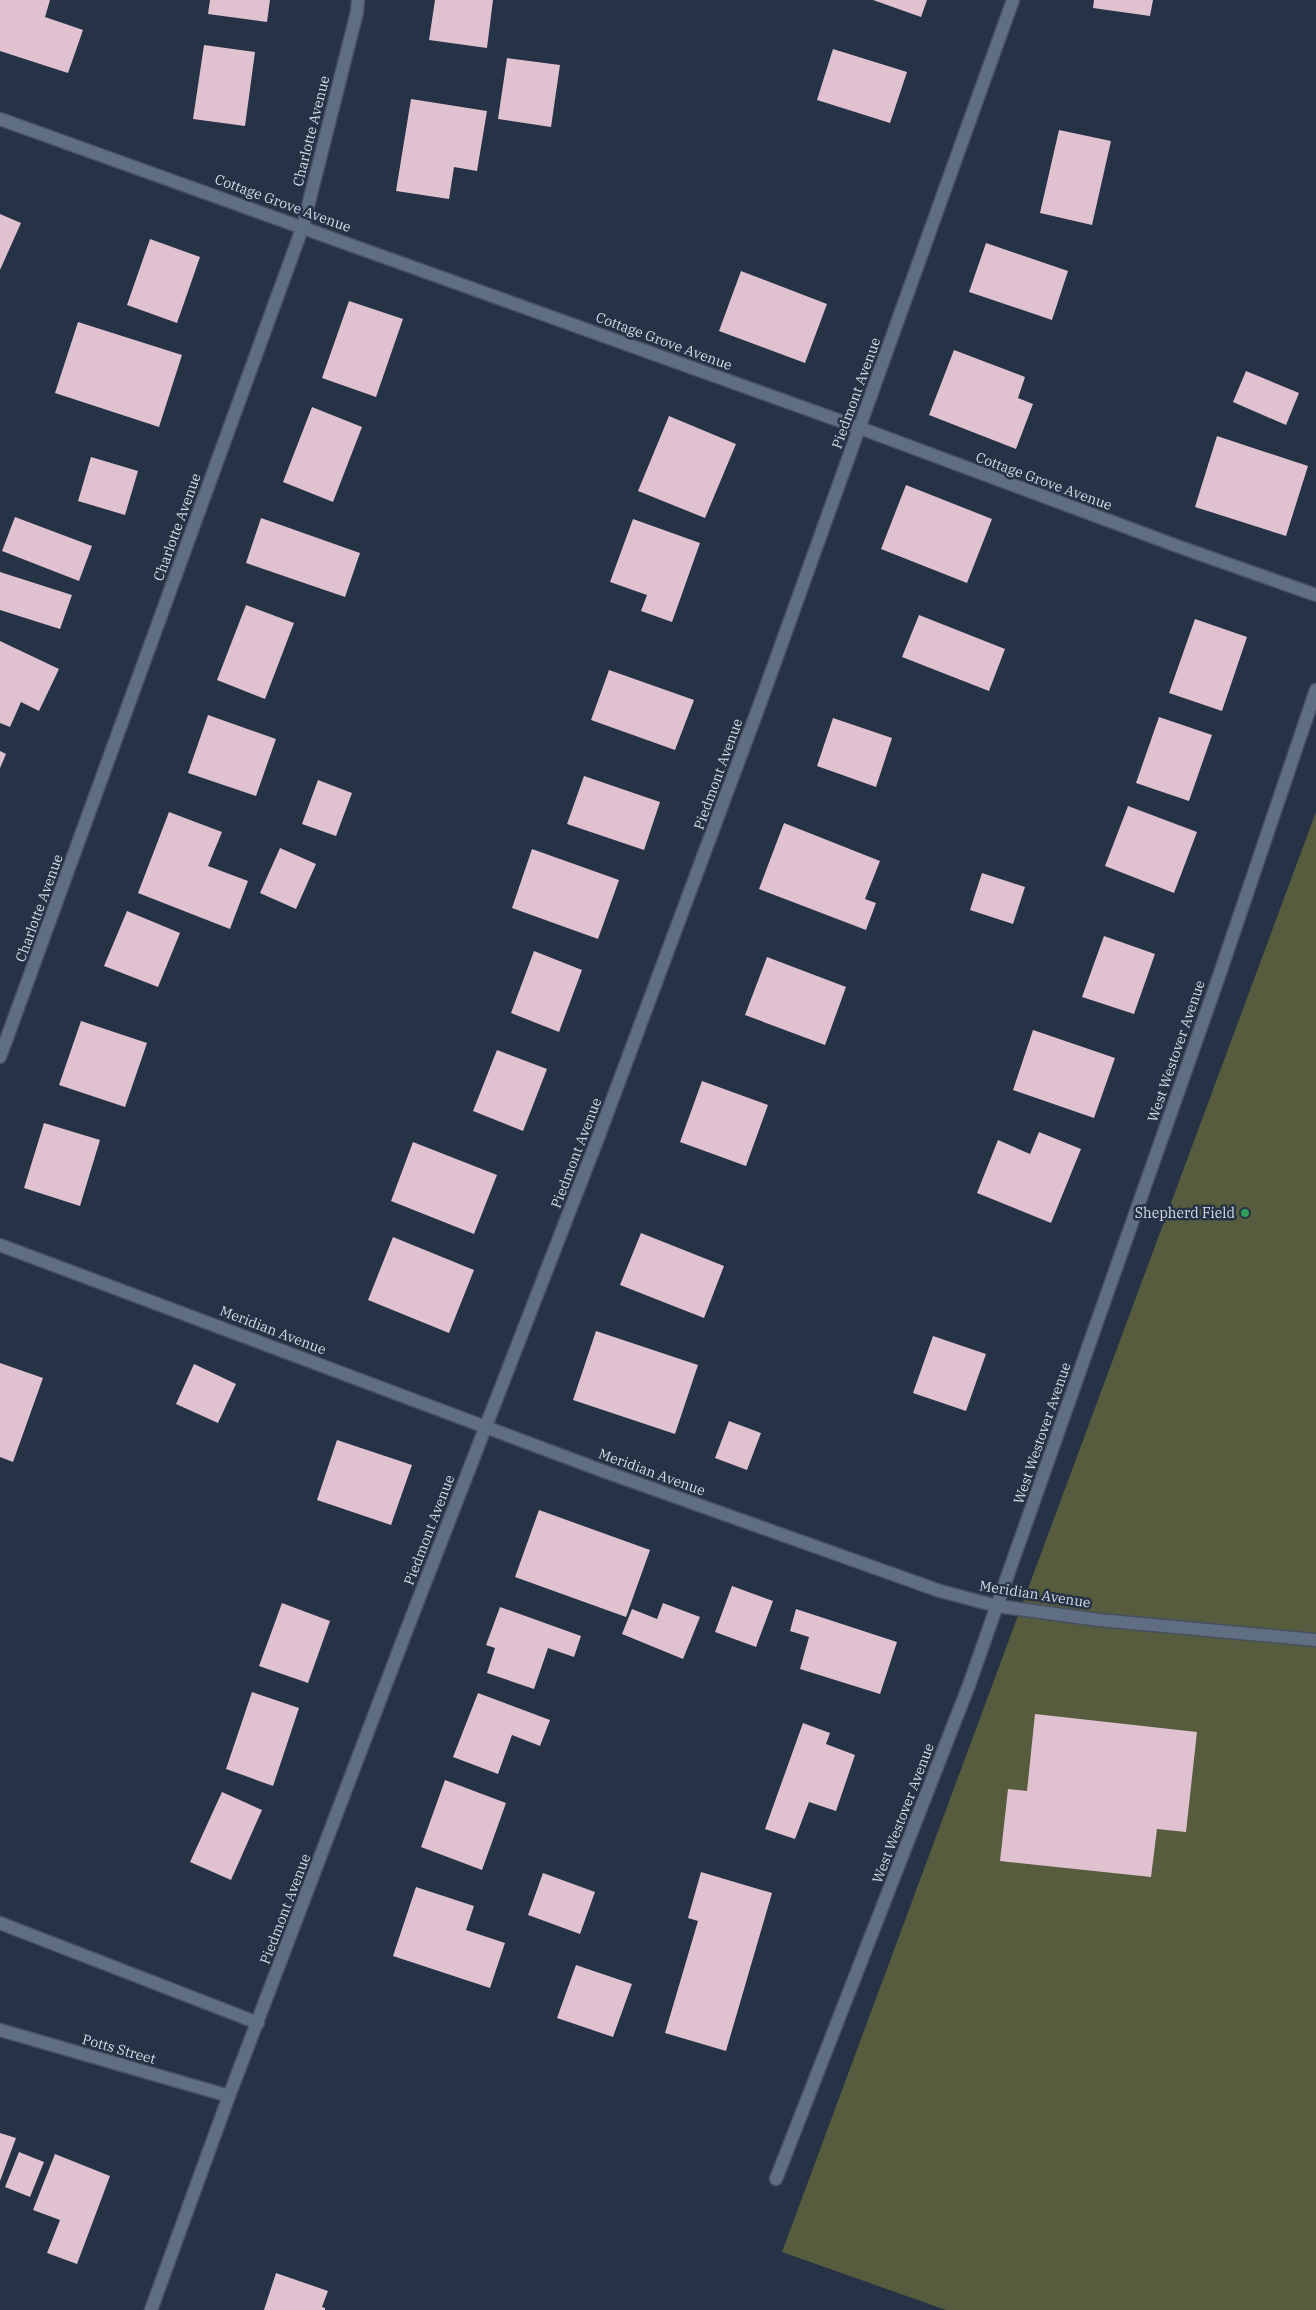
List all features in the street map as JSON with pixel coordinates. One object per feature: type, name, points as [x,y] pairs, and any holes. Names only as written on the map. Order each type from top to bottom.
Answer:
[{"type":"street","name":"Charlotte Avenue","points":[[0,1057],[303,226],[357,12],[358,0]]},
{"type":"street","name":"Piedmont Avenue","points":[[151,2310],[229,2096],[407,1629],[602,1129],[761,701],[1013,0]]},
{"type":"street","name":"Cottage Grove Avenue","points":[[0,119],[303,226],[860,428],[1176,546],[1316,595]]},
{"type":"street","name":"West Westover Avenue","points":[[776,2179],[966,1694],[1218,979],[1316,690]]},
{"type":"street","name":"Meridian Avenue","points":[[0,1245],[612,1474],[931,1588],[997,1606],[1099,1620],[1316,1640]]},
{"type":"street","points":[[0,1923],[258,2023]]},
{"type":"street","name":"Potts Street","points":[[0,2030],[229,2096]]},
{"type":"green space","points":[[1316,812],[1316,2310],[946,2310],[782,2252]]},
{"type":"building","points":[[0,0],[50,0],[45,17],[83,30],[68,73],[0,51]]},
{"type":"building","points":[[210,0],[270,0],[267,22],[208,14]]},
{"type":"building","points":[[435,0],[493,0],[487,48],[429,40]]},
{"type":"building","points":[[873,0],[927,0],[921,17]]},
{"type":"building","points":[[1094,0],[1153,0],[1150,16],[1093,8]]},
{"type":"building","points":[[204,45],[255,52],[245,126],[193,119]]},
{"type":"building","points":[[833,49],[907,72],[890,123],[817,100]]},
{"type":"building","points":[[507,58],[560,65],[551,127],[498,119]]},
{"type":"building","points":[[411,99],[487,111],[477,171],[454,167],[449,199],[396,191]]},
{"type":"building","points":[[1059,130],[1111,141],[1092,225],[1040,213]]},
{"type":"building","points":[[0,214],[21,223],[0,270]]},
{"type":"building","points":[[150,239],[200,257],[177,323],[127,305]]},
{"type":"building","points":[[986,243],[1068,271],[1052,320],[969,292]]},
{"type":"building","points":[[741,271],[827,304],[805,363],[719,331]]},
{"type":"building","points":[[349,301],[403,319],[376,397],[322,378]]},
{"type":"building","points":[[78,322],[182,355],[159,427],[55,393]]},
{"type":"building","points":[[954,350],[1025,377],[1018,398],[1033,404],[1016,449],[929,415]]},
{"type":"building","points":[[1246,371],[1299,393],[1286,425],[1233,402]]},
{"type":"building","points":[[312,407],[362,427],[333,502],[283,482]]},
{"type":"building","points":[[669,416],[736,444],[705,518],[638,491]]},
{"type":"building","points":[[1217,436],[1308,466],[1286,536],[1195,507]]},
{"type":"building","points":[[91,457],[138,471],[125,515],[78,501]]},
{"type":"building","points":[[906,485],[992,519],[967,583],[881,549]]},
{"type":"building","points":[[15,517],[92,546],[79,581],[2,551]]},
{"type":"building","points":[[261,518],[360,553],[345,597],[246,563]]},
{"type":"building","points":[[633,519],[700,543],[672,622],[641,611],[647,595],[610,582]]},
{"type":"building","points":[[0,572],[72,595],[60,629],[0,610]]},
{"type":"building","points":[[246,605],[294,623],[265,699],[217,680]]},
{"type":"building","points":[[919,615],[1005,649],[989,691],[902,657]]},
{"type":"building","points":[[1195,619],[1247,637],[1222,711],[1169,693]]},
{"type":"building","points":[[0,641],[59,669],[39,711],[21,702],[10,727],[0,723]]},
{"type":"building","points":[[609,670],[694,700],[675,750],[591,720]]},
{"type":"building","points":[[208,715],[276,739],[256,796],[188,773]]},
{"type":"building","points":[[1159,717],[1212,735],[1189,801],[1136,783]]},
{"type":"building","points":[[833,718],[892,738],[876,787],[817,766]]},
{"type":"building","points":[[0,751],[6,754],[0,768]]},
{"type":"building","points":[[584,776],[660,802],[644,850],[567,824]]},
{"type":"building","points":[[318,780],[352,793],[336,836],[302,824]]},
{"type":"building","points":[[1128,806],[1197,832],[1174,893],[1105,866]]},
{"type":"building","points":[[169,812],[222,832],[208,866],[248,881],[230,929],[138,893]]},
{"type":"building","points":[[784,823],[880,861],[865,899],[876,903],[866,930],[759,889]]},
{"type":"building","points":[[280,848],[316,864],[296,909],[260,893]]},
{"type":"building","points":[[532,849],[619,880],[598,939],[512,908]]},
{"type":"building","points":[[982,873],[1025,887],[1013,924],[970,910]]},
{"type":"building","points":[[127,911],[180,933],[158,987],[104,966]]},
{"type":"building","points":[[1104,936],[1155,954],[1134,1014],[1082,997]]},
{"type":"building","points":[[534,951],[582,970],[559,1032],[511,1013]]},
{"type":"building","points":[[767,957],[846,987],[825,1045],[745,1015]]},
{"type":"building","points":[[81,1021],[147,1043],[125,1107],[59,1085]]},
{"type":"building","points":[[1033,1030],[1115,1058],[1094,1118],[1013,1090]]},
{"type":"building","points":[[497,1050],[547,1069],[523,1131],[473,1111]]},
{"type":"building","points":[[702,1081],[768,1105],[746,1166],[680,1142]]},
{"type":"building","points":[[44,1123],[100,1140],[80,1206],[24,1188]]},
{"type":"building","points":[[1039,1132],[1081,1149],[1051,1223],[977,1193],[998,1140],[1030,1154]]},
{"type":"building","points":[[413,1142],[497,1175],[474,1234],[391,1201]]},
{"type":"building","points":[[641,1233],[724,1266],[704,1318],[620,1285]]},
{"type":"building","points":[[393,1237],[474,1270],[449,1333],[368,1300]]},
{"type":"building","points":[[596,1331],[698,1365],[675,1434],[573,1400]]},
{"type":"building","points":[[933,1336],[986,1354],[966,1411],[913,1393]]},
{"type":"building","points":[[0,1363],[43,1378],[13,1462],[0,1457]]},
{"type":"building","points":[[194,1364],[236,1384],[218,1423],[176,1404]]},
{"type":"building","points":[[729,1421],[761,1433],[747,1470],[715,1458]]},
{"type":"building","points":[[337,1440],[412,1465],[391,1525],[317,1500]]},
{"type":"building","points":[[539,1510],[650,1550],[626,1617],[515,1577]]},
{"type":"building","points":[[732,1586],[773,1601],[756,1647],[715,1632]]},
{"type":"building","points":[[282,1603],[330,1621],[308,1683],[259,1666]]},
{"type":"building","points":[[663,1603],[700,1617],[683,1659],[622,1634],[632,1609],[657,1619]]},
{"type":"building","points":[[500,1607],[581,1636],[574,1657],[548,1648],[534,1689],[487,1673],[495,1648],[486,1645]]},
{"type":"building","points":[[796,1609],[897,1642],[880,1694],[800,1669],[809,1637],[790,1631]]},
{"type":"building","points":[[252,1692],[299,1708],[273,1786],[226,1769]]},
{"type":"building","points":[[478,1693],[550,1720],[540,1746],[512,1735],[498,1774],[453,1757]]},
{"type":"building","points":[[1035,1714],[1197,1732],[1186,1832],[1157,1829],[1151,1877],[1000,1861],[1008,1789],[1027,1791]]},
{"type":"building","points":[[803,1723],[830,1733],[826,1744],[855,1755],[836,1811],[809,1802],[795,1839],[765,1829]]},
{"type":"building","points":[[445,1780],[506,1803],[482,1870],[421,1847]]},
{"type":"building","points":[[222,1792],[262,1810],[231,1880],[190,1862]]},
{"type":"building","points":[[701,1872],[772,1893],[726,2051],[665,2033],[698,1921],[688,1918]]},
{"type":"building","points":[[543,1873],[595,1892],[580,1934],[528,1915]]},
{"type":"building","points":[[416,1887],[474,1906],[466,1930],[505,1943],[490,1988],[393,1956]]},
{"type":"building","points":[[576,1965],[632,1984],[613,2037],[557,2018]]},
{"type":"building","points":[[0,2133],[16,2138],[0,2181]]},
{"type":"building","points":[[19,2152],[44,2162],[30,2197],[5,2187]]},
{"type":"building","points":[[55,2154],[110,2176],[77,2264],[47,2253],[60,2220],[33,2210]]},
{"type":"building","points":[[276,2273],[328,2291],[322,2307],[325,2310],[264,2310]]},
{"type":"place","name":"Shepherd Field","points":[[1245,1213]]}]
